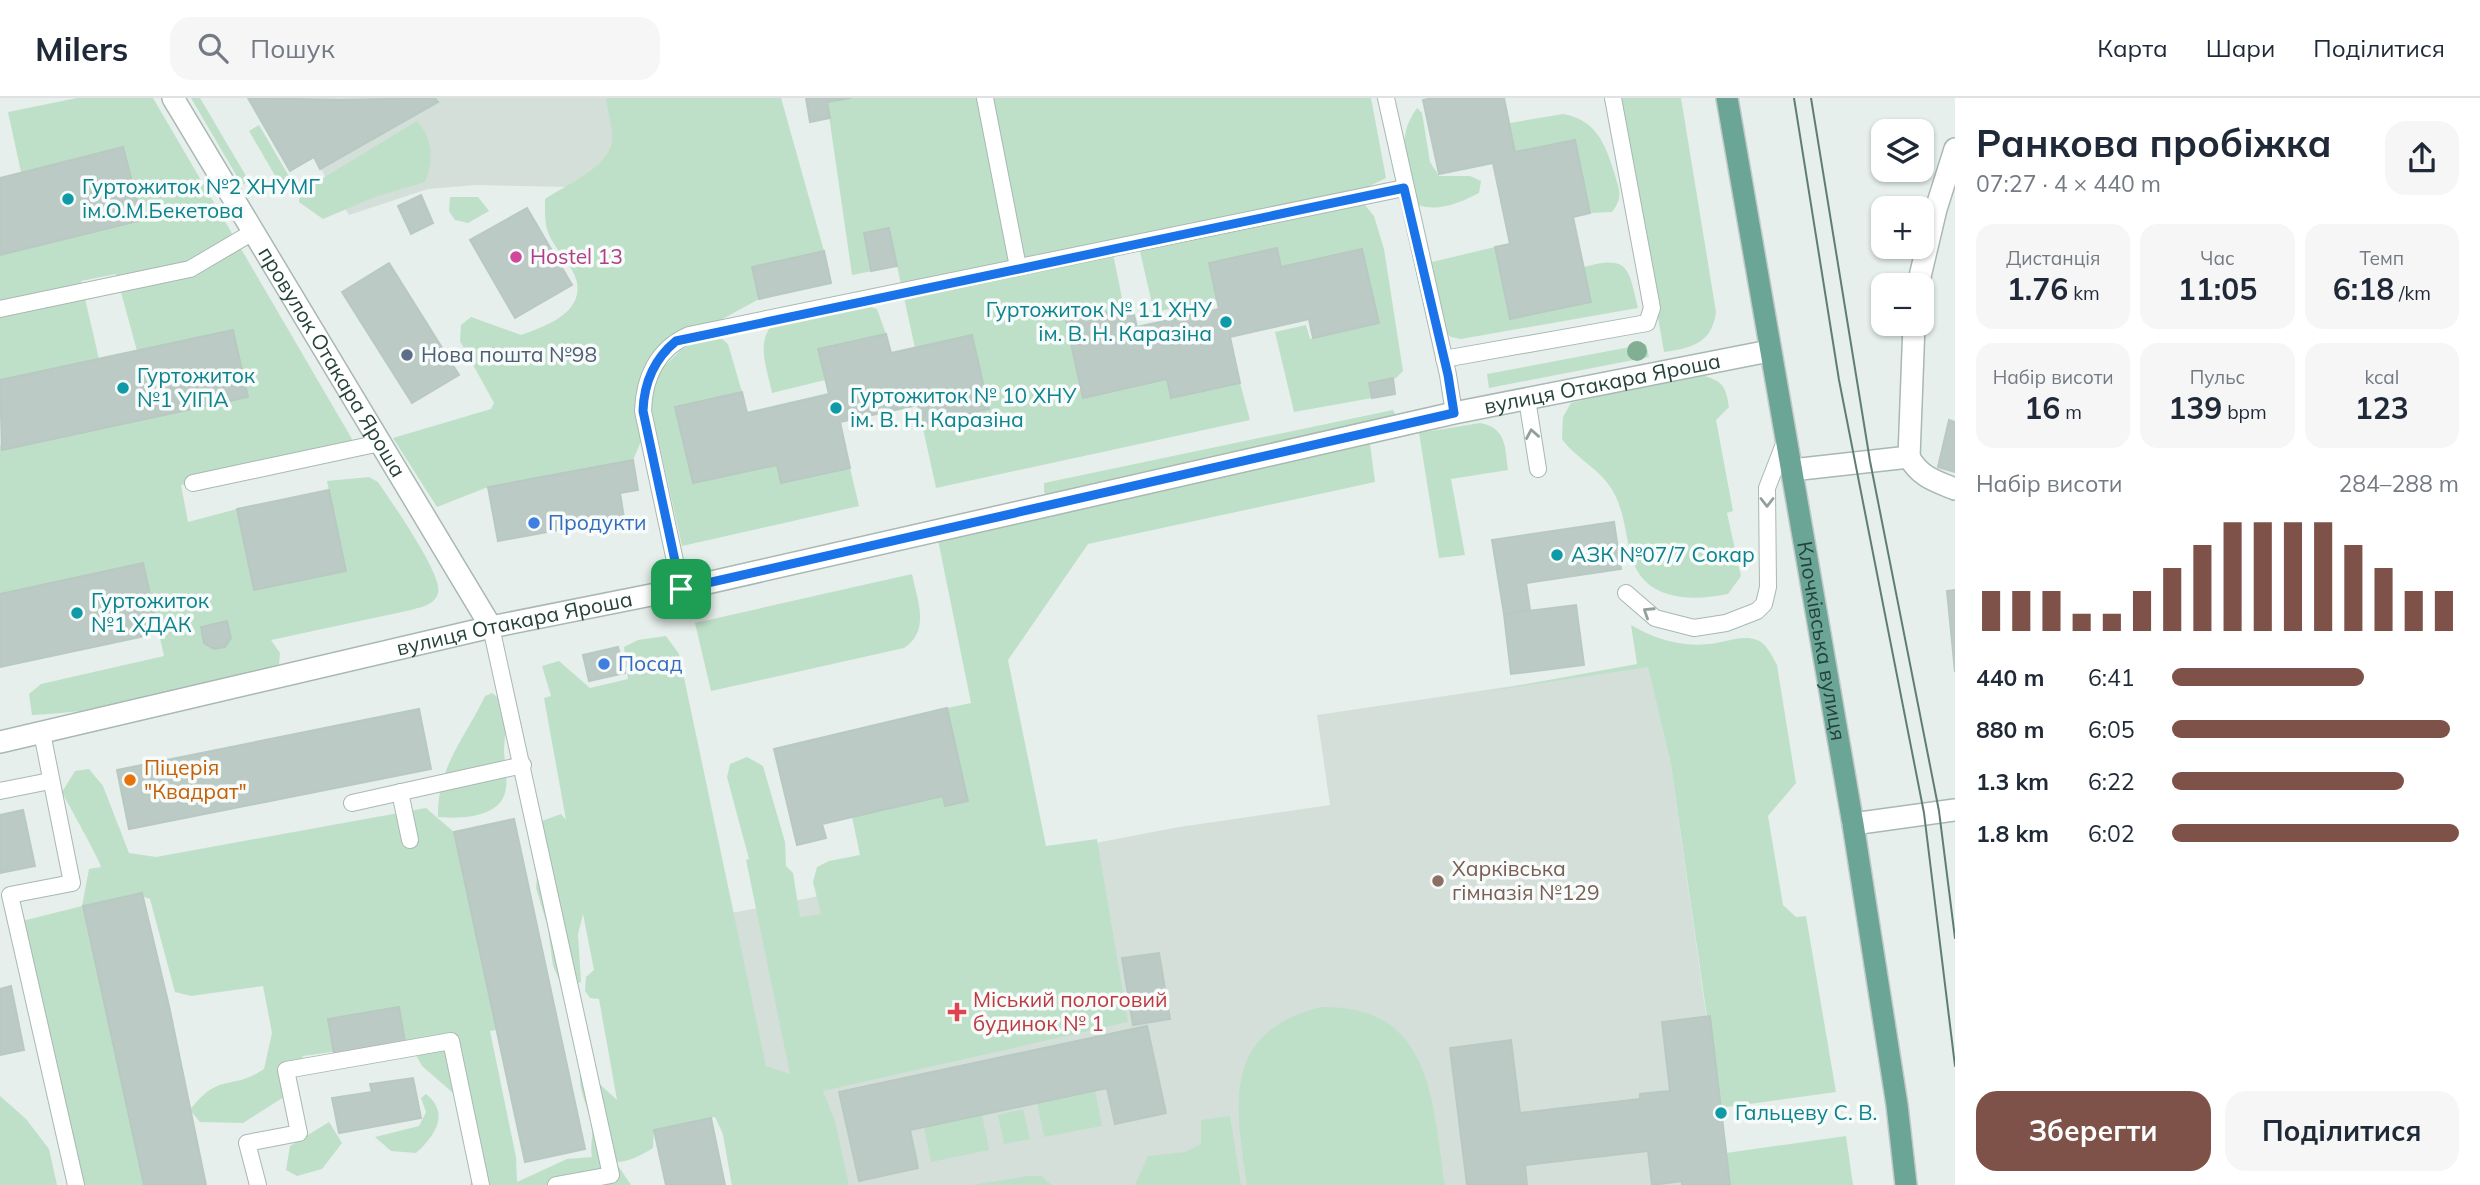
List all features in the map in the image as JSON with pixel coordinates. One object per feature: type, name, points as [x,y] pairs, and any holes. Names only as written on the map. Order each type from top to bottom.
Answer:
[{"type":"main road","name":"Клочківська вулиця","points":[[1727,98],[1853,824],[1897,1105],[1906,1185]]},
{"type":"street","name":"провулок Отакара Яроша","points":[[173,98],[491,627]]},
{"type":"street","points":[[1921,273],[1936,209],[1955,149]]},
{"type":"street","points":[[1914,336],[1909,457],[1916,470],[1927,478],[1955,489]]},
{"type":"street","name":"вулиця Отакара Яроша","points":[[0,742],[491,627],[681,589],[1454,413],[1769,351]]},
{"type":"street","points":[[1792,470],[1909,457]]},
{"type":"street","points":[[1853,824],[1955,810]]},
{"type":"lane","points":[[985,98],[1018,267]]},
{"type":"lane","points":[[1386,98],[1454,413]]},
{"type":"lane","points":[[1444,359],[1647,323],[1651,317],[1613,98]]},
{"type":"lane","points":[[681,589],[643,411],[644,393],[651,371],[663,351],[690,335],[1404,188]]},
{"type":"lane","points":[[0,309],[190,269],[253,232]]},
{"type":"lane","points":[[1527,399],[1538,469]]},
{"type":"lane","points":[[1626,593],[1656,618],[1694,628],[1726,623],[1757,611],[1764,604],[1768,587],[1767,488],[1787,437]]},
{"type":"lane","points":[[193,483],[380,443]]},
{"type":"lane","points":[[491,627],[611,1175],[556,1185]]},
{"type":"lane","points":[[42,733],[72,883],[10,895],[76,1185]]},
{"type":"lane","points":[[352,803],[523,765]]},
{"type":"lane","points":[[0,791],[50,781]]},
{"type":"lane","points":[[400,792],[410,840]]},
{"type":"lane","points":[[258,1185],[247,1143],[299,1133],[286,1070],[451,1041],[481,1185]]},
{"type":"shaded area","points":[[248,98],[634,98],[615,188],[476,185],[428,189],[349,215],[314,158],[290,171]]},
{"type":"shaded area","points":[[1648,666],[1671,765],[1730,1185],[732,1185],[684,922],[1179,827],[1330,805],[1317,715]]},
{"type":"green space","points":[[77,98],[153,98],[352,439],[348,444],[181,485],[188,522],[237,509],[255,590],[346,571],[327,481],[369,477],[378,482],[415,538],[433,571],[438,593],[431,603],[419,608],[271,640],[280,653],[279,664],[271,672],[122,705],[32,715],[29,694],[41,684],[164,656],[143,563],[0,594],[0,443],[2,450],[247,397],[233,330],[137,351],[116,274],[81,281],[99,359],[0,380],[0,255],[141,220],[123,147],[21,172],[8,112]]},
{"type":"green space","points":[[191,98],[200,98],[249,181],[242,185]]},
{"type":"green space","points":[[606,98],[781,98],[824,251],[753,267],[759,299],[706,328],[660,346],[642,439],[633,460],[488,487],[437,507],[393,438],[491,409],[494,403],[460,341],[461,325],[471,317],[521,335],[552,322],[575,301],[576,279],[548,232],[545,199],[594,168],[609,151],[612,138]]},
{"type":"green space","points":[[851,98],[1371,98],[1386,178],[1355,193],[1374,216],[1384,249],[1403,371],[1396,378],[1370,383],[1372,398],[1294,412],[1275,332],[1306,325],[1310,339],[1379,323],[1362,249],[1281,267],[1276,248],[1216,262],[1209,266],[1217,300],[1154,312],[1138,243],[1112,249],[1124,308],[1066,322],[1083,397],[1167,379],[1172,398],[1240,383],[1250,420],[936,488],[922,424],[985,409],[972,335],[915,348],[897,266],[852,275],[827,102]]},
{"type":"green space","points":[[1620,98],[1681,98],[1716,312],[1710,331],[1692,346],[1664,352]]},
{"type":"green space","points":[[1417,108],[1422,113],[1430,162],[1439,176],[1470,176],[1481,181],[1479,193],[1441,207],[1418,205],[1407,167],[1404,143],[1410,120]]},
{"type":"green space","points":[[1563,114],[1584,122],[1603,142],[1619,193],[1618,202],[1612,212],[1590,213],[1575,141],[1515,152],[1510,123]]},
{"type":"green space","points":[[417,121],[429,142],[431,158],[425,182],[375,197],[323,219],[299,202],[300,192]]},
{"type":"green space","points":[[259,125],[294,185],[284,191],[249,131]]},
{"type":"green space","points":[[450,197],[478,197],[489,211],[468,223],[455,220],[449,211]]},
{"type":"green space","points":[[1495,247],[1511,319],[1591,302],[1584,267],[1610,263],[1618,264],[1628,274],[1638,308],[1461,339],[1451,337],[1444,331],[1432,262]]},
{"type":"green space","points":[[861,304],[877,309],[886,334],[819,349],[825,380],[772,393],[764,350],[764,342],[771,326]]},
{"type":"green space","points":[[722,339],[728,344],[742,392],[675,408],[693,483],[777,465],[782,483],[850,468],[859,506],[682,546],[649,398],[659,371],[681,350],[697,341]]},
{"type":"green space","points":[[1646,344],[1649,357],[1489,388],[1487,374]]},
{"type":"green space","points":[[1705,376],[1720,383],[1728,400],[1729,407],[1716,420],[1733,511],[1727,513],[1741,576],[1728,594],[1700,598],[1672,595],[1648,584],[1632,559],[1621,512],[1611,488],[1562,439],[1563,417],[1571,403],[1680,377]]},
{"type":"green space","points":[[1393,410],[1397,417],[1049,498],[1044,492],[1044,483]]},
{"type":"green space","points":[[1480,423],[1500,434],[1508,470],[1451,479],[1465,555],[1439,558],[1419,433]]},
{"type":"green space","points":[[1370,444],[1375,482],[1088,544],[1008,660],[1046,846],[1097,839],[1128,1022],[823,1091],[835,1121],[849,1185],[732,1185],[723,1134],[715,1117],[654,1130],[653,1148],[634,1158],[622,1162],[600,1160],[619,1167],[631,1185],[470,1185],[480,1162],[468,1106],[422,1066],[408,1041],[303,1056],[284,1097],[243,1123],[200,1122],[190,1110],[209,1090],[264,1069],[272,1033],[263,986],[191,996],[175,992],[150,899],[135,894],[83,906],[144,1185],[82,1185],[22,921],[82,906],[89,869],[101,867],[62,792],[75,771],[89,769],[103,786],[129,853],[156,857],[426,808],[454,832],[497,1030],[490,1031],[516,1157],[517,1182],[567,1159],[592,1157],[592,1128],[581,1090],[581,1067],[617,1100],[599,999],[590,998],[585,991],[586,977],[594,970],[583,914],[578,934],[581,982],[563,988],[553,966],[548,928],[536,888],[542,821],[561,814],[566,820],[544,698],[551,696],[542,666],[559,661],[590,688],[628,679],[624,647],[638,640],[666,636],[679,654],[766,1066],[790,1074],[746,860],[749,859],[727,777],[730,764],[747,757],[763,766],[785,842],[786,866],[793,873],[800,917],[821,914],[813,882],[817,867],[829,861],[860,855],[852,817],[943,796],[946,806],[968,801],[947,708],[971,703],[938,540]]},
{"type":"green space","points":[[912,574],[919,604],[920,624],[912,641],[904,648],[711,691],[695,623]]},
{"type":"green space","points":[[1631,625],[1659,638],[1678,643],[1709,644],[1751,638],[1764,644],[1777,665],[1796,783],[1768,816],[1783,905],[1796,917],[1806,916],[1836,1092],[1720,1108],[1671,765],[1648,667],[1483,692],[1637,664]]},
{"type":"green space","points":[[492,693],[502,704],[506,718],[506,782],[503,797],[490,811],[469,817],[438,817],[439,799],[447,768],[485,696]]},
{"type":"green space","points":[[1321,1007],[1358,1011],[1386,1022],[1406,1040],[1420,1064],[1430,1091],[1445,1185],[1247,1185],[1239,1127],[1239,1100],[1242,1075],[1250,1053],[1266,1034],[1289,1019]]},
{"type":"green space","points":[[1095,1090],[1102,1126],[1044,1137],[1037,1102]]},
{"type":"green space","points":[[426,1094],[438,1109],[439,1117],[434,1133],[416,1153],[391,1151],[375,1137],[419,1126],[426,1112],[421,1098]]},
{"type":"green space","points":[[0,1096],[26,1119],[49,1149],[57,1185],[0,1185]]},
{"type":"green space","points":[[1023,1109],[1030,1139],[1004,1144],[998,1115]]},
{"type":"green space","points":[[982,1114],[989,1150],[931,1162],[924,1127]]},
{"type":"green space","points":[[1230,1116],[1241,1185],[1135,1185],[1148,1156],[1185,1152],[1201,1144],[1201,1120]]},
{"type":"green space","points":[[329,1122],[342,1143],[322,1169],[297,1176],[286,1170],[290,1146]]},
{"type":"green space","points":[[1846,1136],[1853,1185],[1730,1185],[1726,1153]]},
{"type":"green space","points":[[1042,1176],[1051,1185],[972,1185]]},
{"type":"building","points":[[248,98],[435,98],[438,102],[320,169],[314,157],[290,171]]},
{"type":"building","points":[[806,98],[851,98],[827,102],[830,118],[810,122]]},
{"type":"building","points":[[1504,98],[1515,152],[1575,140],[1590,213],[1573,217],[1591,302],[1510,319],[1495,247],[1510,244],[1493,163],[1439,174],[1423,100]]},
{"type":"building","name":"Гуртожиток №2 ХНУМГ ім.О.М.Бекетова","points":[[123,147],[142,220],[0,255],[0,178]]},
{"type":"building","points":[[421,195],[433,223],[411,234],[398,206]]},
{"type":"building","points":[[527,208],[572,285],[515,318],[470,240]]},
{"type":"building","points":[[889,228],[897,266],[871,271],[864,233]]},
{"type":"building","name":"Гуртожиток № 11 ХНУ ім. В. Н. Каразіна","points":[[1277,248],[1281,267],[1362,249],[1379,323],[1313,338],[1309,319],[1230,337],[1240,383],[1171,398],[1167,379],[1083,398],[1066,321],[1132,307],[1137,327],[1219,309],[1209,263]]},
{"type":"building","points":[[824,251],[831,283],[759,299],[752,267]]},
{"type":"building","points":[[389,263],[459,375],[412,403],[342,292]]},
{"type":"building","name":"Гуртожиток №1 УІПА","points":[[233,330],[248,397],[2,450],[0,380]]},
{"type":"building","name":"Гуртожиток № 10 ХНУ ім. В. Н. Каразіна","points":[[886,334],[891,353],[972,335],[989,409],[922,424],[918,405],[840,422],[850,468],[781,483],[777,465],[693,483],[675,407],[742,392],[747,413],[829,394],[818,349]]},
{"type":"building","points":[[1393,378],[1395,394],[1372,398],[1369,383]]},
{"type":"building","points":[[1949,420],[1955,422],[1955,472],[1938,467]]},
{"type":"building","points":[[633,460],[638,490],[620,493],[624,518],[498,541],[488,487]]},
{"type":"building","points":[[329,490],[346,571],[254,590],[237,509]]},
{"type":"building","name":"АЗК №07/7 Сокар","points":[[1614,522],[1621,569],[1526,583],[1530,610],[1504,614],[1492,540]]},
{"type":"building","name":"Гуртожиток №1 ХДАК","points":[[143,563],[159,633],[0,667],[0,594]]},
{"type":"building","points":[[1955,590],[1955,672],[1947,591]]},
{"type":"building","points":[[1576,605],[1584,665],[1511,674],[1504,614]]},
{"type":"building","points":[[227,621],[231,638],[225,647],[214,649],[204,643],[201,627]]},
{"type":"building","name":"Посад","points":[[618,647],[625,673],[589,681],[583,655]]},
{"type":"building","points":[[947,708],[968,801],[945,806],[943,796],[822,824],[826,838],[797,845],[774,749]]},
{"type":"building","points":[[419,709],[431,769],[129,829],[117,770]]},
{"type":"building","points":[[23,810],[35,866],[0,873],[0,815]]},
{"type":"building","points":[[514,819],[585,1149],[525,1162],[454,832]]},
{"type":"building","points":[[142,893],[169,1006],[206,1185],[144,1185],[83,906]]},
{"type":"building","points":[[1159,953],[1170,1019],[1133,1025],[1122,958]]},
{"type":"building","points":[[11,986],[24,1050],[0,1055],[0,989]]},
{"type":"building","points":[[399,1007],[405,1042],[334,1054],[328,1019]]},
{"type":"building","points":[[1710,1016],[1730,1185],[1682,1185],[1682,1181],[1652,1185],[1648,1151],[1525,1165],[1527,1185],[1467,1185],[1450,1048],[1511,1040],[1520,1113],[1640,1099],[1640,1094],[1670,1091],[1662,1022]]},
{"type":"building","points":[[1147,1026],[1166,1113],[1115,1124],[1107,1088],[910,1130],[918,1168],[859,1181],[839,1092]]},
{"type":"building","points":[[413,1078],[421,1118],[339,1133],[332,1098],[372,1092],[370,1084]]},
{"type":"building","points":[[711,1118],[725,1185],[666,1185],[654,1130]]},
{"type":"tram line","points":[[1794,98],[1839,380],[1924,813],[1955,1066]]},
{"type":"tram line","points":[[1811,98],[1870,461],[1939,811],[1955,938]]},
{"type":"place","name":"Гуртожиток №2 ХНУМГ ім.О.М.Бекетова","points":[[68,199]]},
{"type":"place","name":"Hostel 13","points":[[516,257]]},
{"type":"place","name":"Гуртожиток № 11 ХНУ ім. В. Н. Каразіна","points":[[1226,322]]},
{"type":"place","name":"Нова пошта №98","points":[[407,355]]},
{"type":"place","name":"Гуртожиток №1 УІПА","points":[[123,388]]},
{"type":"place","name":"Гуртожиток № 10 ХНУ ім. В. Н. Каразіна","points":[[836,408]]},
{"type":"place","name":"Продукти","points":[[534,523]]},
{"type":"place","name":"АЗК №07/7 Сокар","points":[[1557,555]]},
{"type":"place","name":"Гуртожиток №1 ХДАК","points":[[77,613]]},
{"type":"place","name":"Посад","points":[[604,664]]},
{"type":"place","name":"Піцерія \"Квадрат\"","points":[[130,780]]},
{"type":"place","name":"Харківська гімназія №129","points":[[1438,881]]},
{"type":"place","name":"Міський пологовий будинок № 1","points":[[957,1012]]},
{"type":"place","name":"Гальцеву С. В.","points":[[1721,1113]]},
{"type":"route","points":[[1404,188],[1448,375],[1454,413],[681,589],[643,411],[644,393],[651,371],[663,351],[676,341],[690,335],[1404,188]]}]
